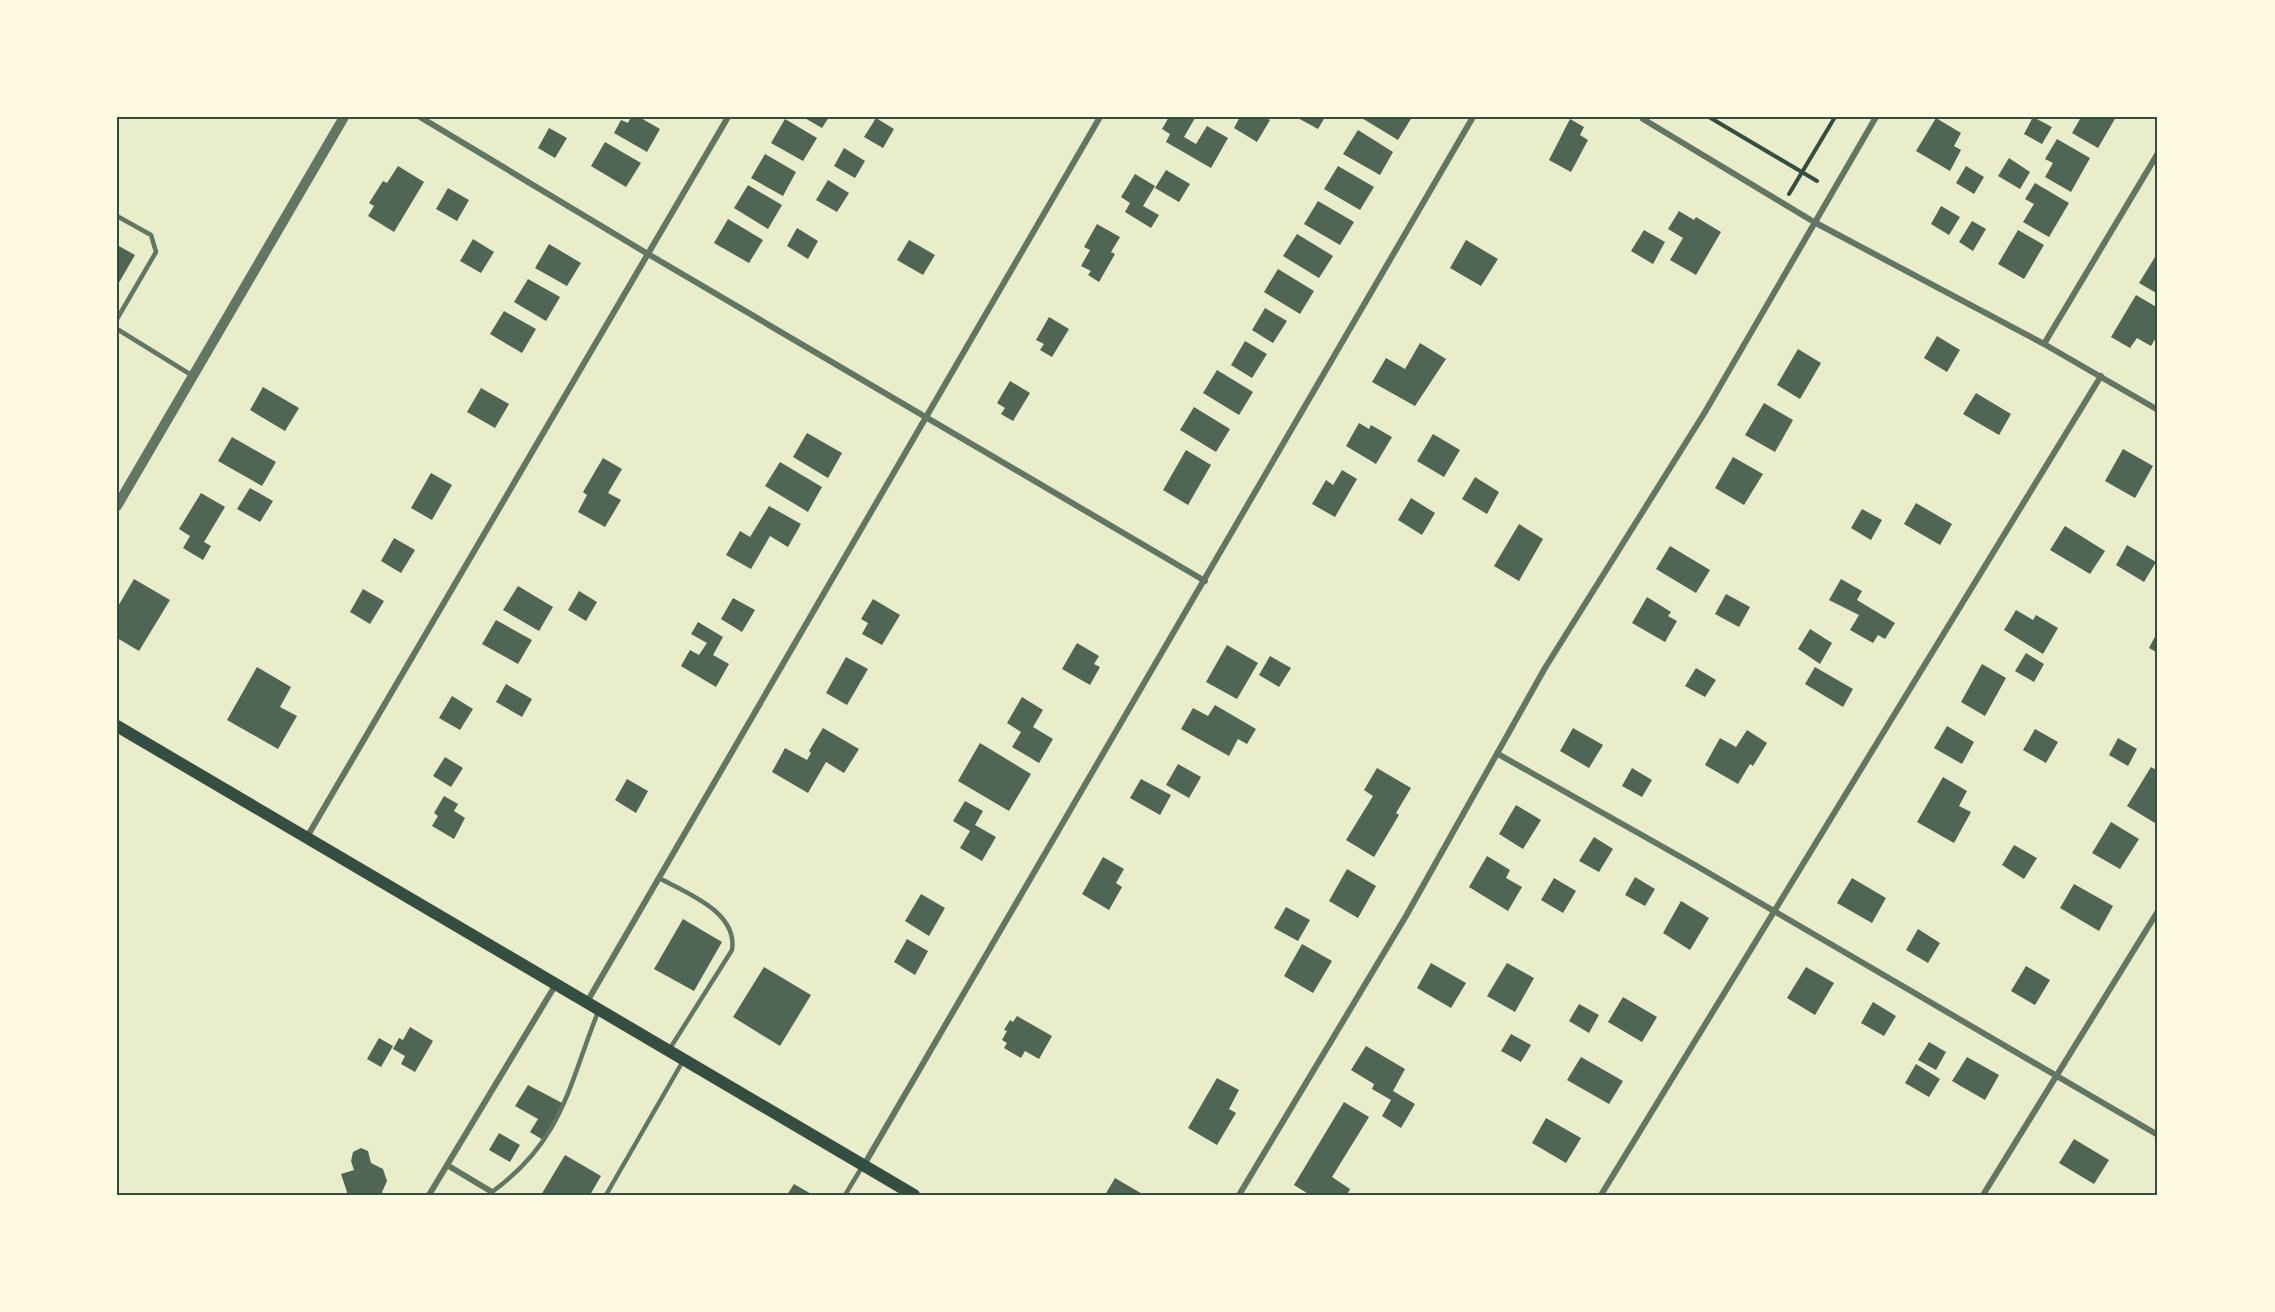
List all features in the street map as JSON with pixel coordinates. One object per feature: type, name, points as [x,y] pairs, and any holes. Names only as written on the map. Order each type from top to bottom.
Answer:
[{"type":"main road","points":[[117,726],[914,1195]]},
{"type":"street","points":[[117,506],[344,117]]},
{"type":"street","points":[[420,117],[925,418],[1205,581]]},
{"type":"street","points":[[307,837],[728,117]]},
{"type":"street","points":[[587,1002],[1100,117]]},
{"type":"street","points":[[864,1165],[1473,117]]},
{"type":"street","points":[[1239,1195],[1406,916],[1599,579],[1700,421],[1875,117]]},
{"type":"street","points":[[1643,119],[1814,222],[2044,344],[2158,410]]},
{"type":"street","points":[[2044,344],[2158,153]]},
{"type":"street","points":[[1601,1195],[2101,376]]},
{"type":"street","points":[[1498,754],[2158,1135]]},
{"type":"street","points":[[1983,1195],[2158,911]]},
{"type":"street","points":[[429,1195],[556,984]]},
{"type":"street","points":[[447,1164],[492,1193]]},
{"type":"lane","points":[[117,216],[151,235],[156,252],[117,319]]},
{"type":"lane","points":[[117,329],[193,376]]},
{"type":"lane","points":[[658,878],[713,910],[729,925],[734,937],[732,950],[669,1050]]},
{"type":"lane","points":[[492,1193],[516,1174],[542,1144],[565,1105],[599,1009]]},
{"type":"lane","points":[[606,1195],[685,1059]]},
{"type":"lane","points":[[845,1195],[864,1165]]},
{"type":"path","points":[[1709,117],[1817,181]]},
{"type":"path","points":[[1784,203],[1835,117]]},
{"type":"building","points":[[631,117],[639,117],[660,129],[647,152],[614,133],[621,120],[628,123]]},
{"type":"building","points":[[803,117],[829,117],[822,128]]},
{"type":"building","points":[[1169,117],[1195,118],[1184,137],[1196,144],[1207,126],[1228,138],[1211,168],[1166,142],[1170,134],[1162,129]]},
{"type":"building","points":[[1240,117],[1264,117],[1270,120],[1257,142],[1234,128]]},
{"type":"building","points":[[1296,117],[1325,117],[1318,129]]},
{"type":"building","points":[[1360,117],[1412,117],[1398,140]]},
{"type":"building","points":[[2033,117],[2052,127],[2042,144],[2024,134]]},
{"type":"building","points":[[2076,117],[2116,117],[2098,148],[2072,133],[2080,119]]},
{"type":"building","points":[[876,118],[894,129],[883,148],[864,137]]},
{"type":"building","points":[[1936,118],[1961,133],[1954,146],[1961,150],[1950,171],[1916,151]]},
{"type":"building","points":[[785,119],[817,138],[803,161],[771,143]]},
{"type":"building","points":[[1570,119],[1584,127],[1580,135],[1588,140],[1571,172],[1549,160]]},
{"type":"building","points":[[549,128],[567,138],[555,158],[538,148]]},
{"type":"building","points":[[1358,130],[1393,152],[1380,175],[1343,154]]},
{"type":"building","points":[[2057,139],[2090,158],[2071,192],[2045,177],[2053,163],[2045,159]]},
{"type":"building","points":[[605,142],[641,163],[626,187],[591,166]]},
{"type":"building","points":[[844,148],[865,161],[855,178],[834,166]]},
{"type":"building","points":[[765,154],[796,172],[783,196],[751,178]]},
{"type":"building","points":[[2009,158],[2030,172],[2020,189],[1998,176]]},
{"type":"building","points":[[398,166],[424,182],[394,232],[368,216],[374,206],[369,203],[383,181],[387,183]]},
{"type":"building","points":[[1338,166],[1374,187],[1360,210],[1324,189]]},
{"type":"building","points":[[1966,166],[1984,177],[1974,194],[1956,183]]},
{"type":"building","points":[[1166,170],[1190,184],[1179,202],[1155,188]]},
{"type":"building","points":[[1135,174],[1155,186],[1143,206],[1159,215],[1151,228],[1125,212],[1130,203],[1121,197]]},
{"type":"building","points":[[828,180],[849,193],[837,212],[816,200]]},
{"type":"building","points":[[2035,183],[2069,203],[2049,237],[2023,222],[2034,204],[2025,199]]},
{"type":"building","points":[[748,185],[782,205],[768,229],[734,208]]},
{"type":"building","points":[[448,188],[469,200],[457,221],[436,209]]},
{"type":"building","points":[[1318,201],[1354,222],[1340,245],[1304,224]]},
{"type":"building","points":[[1941,206],[1960,217],[1949,235],[1931,224]]},
{"type":"building","points":[[1679,211],[1694,220],[1696,217],[1721,232],[1696,275],[1670,260],[1683,238],[1668,229]]},
{"type":"building","points":[[728,219],[763,240],[749,263],[714,243]]},
{"type":"building","points":[[1972,221],[1986,229],[1973,251],[1959,242]]},
{"type":"building","points":[[1097,224],[1120,237],[1111,252],[1115,254],[1099,282],[1088,275],[1091,271],[1081,266],[1090,250],[1084,247]]},
{"type":"building","points":[[797,228],[818,241],[808,259],[787,246]]},
{"type":"building","points":[[1644,230],[1665,242],[1653,264],[1631,251]]},
{"type":"building","points":[[2018,230],[2044,245],[2024,279],[1998,264]]},
{"type":"building","points":[[1297,234],[1333,256],[1319,278],[1283,256]]},
{"type":"building","points":[[473,239],[494,252],[481,273],[460,261]]},
{"type":"building","points":[[909,240],[935,255],[923,275],[897,260]]},
{"type":"building","points":[[1466,240],[1498,259],[1481,286],[1450,268]]},
{"type":"building","points":[[549,244],[581,263],[567,286],[535,268]]},
{"type":"building","points":[[117,245],[135,255],[117,286]]},
{"type":"building","points":[[2155,257],[2158,259],[2158,294],[2139,283]]},
{"type":"building","points":[[1278,269],[1314,291],[1300,314],[1264,292]]},
{"type":"building","points":[[528,279],[560,297],[546,321],[514,302]]},
{"type":"building","points":[[2136,295],[2158,308],[2155,322],[2158,324],[2158,334],[2151,346],[2137,338],[2130,348],[2111,337]]},
{"type":"building","points":[[1265,308],[1287,321],[1273,343],[1252,330]]},
{"type":"building","points":[[504,311],[536,329],[522,353],[490,334]]},
{"type":"building","points":[[1049,317],[1069,329],[1052,357],[1040,350],[1044,344],[1036,340]]},
{"type":"building","points":[[1937,336],[1960,350],[1947,372],[1924,358]]},
{"type":"building","points":[[1245,341],[1267,354],[1252,378],[1231,365]]},
{"type":"building","points":[[1420,343],[1446,359],[1415,406],[1372,382],[1386,358],[1405,369]]},
{"type":"building","points":[[1798,349],[1821,363],[1800,399],[1777,385]]},
{"type":"building","points":[[1217,370],[1253,392],[1239,415],[1203,393]]},
{"type":"building","points":[[1010,381],[1030,393],[1013,421],[1001,414],[1005,408],[997,403]]},
{"type":"building","points":[[263,387],[299,408],[285,431],[250,410]]},
{"type":"building","points":[[481,388],[509,404],[495,428],[467,412]]},
{"type":"building","points":[[1976,393],[2011,414],[1999,435],[1963,414]]},
{"type":"building","points":[[1764,403],[1793,420],[1775,452],[1745,435]]},
{"type":"building","points":[[1194,407],[1230,429],[1216,452],[1180,430]]},
{"type":"building","points":[[1359,423],[1369,429],[1371,425],[1392,437],[1376,464],[1346,446]]},
{"type":"building","points":[[807,433],[842,453],[828,478],[793,457]]},
{"type":"building","points":[[1433,434],[1460,450],[1444,477],[1417,461]]},
{"type":"building","points":[[232,437],[276,462],[262,486],[218,461]]},
{"type":"building","points":[[2123,449],[2153,466],[2135,498],[2105,481]]},
{"type":"building","points":[[1186,450],[1211,465],[1188,505],[1163,490]]},
{"type":"building","points":[[1733,457],[1763,474],[1744,505],[1715,488]]},
{"type":"building","points":[[603,458],[622,469],[608,493],[621,500],[605,527],[578,512],[587,495],[583,492]]},
{"type":"building","points":[[780,462],[822,487],[808,512],[765,486]]},
{"type":"building","points":[[1342,470],[1357,479],[1335,517],[1312,504],[1326,480],[1333,485]]},
{"type":"building","points":[[431,473],[452,485],[432,520],[411,508]]},
{"type":"building","points":[[1475,477],[1499,492],[1487,514],[1462,499]]},
{"type":"building","points":[[250,488],[273,501],[260,522],[237,509]]},
{"type":"building","points":[[201,493],[225,507],[204,542],[211,546],[203,560],[183,548],[190,536],[179,529]]},
{"type":"building","points":[[1411,498],[1435,513],[1422,535],[1398,520]]},
{"type":"building","points":[[1916,503],[1952,524],[1940,545],[1904,524]]},
{"type":"building","points":[[769,506],[801,524],[788,547],[770,536],[751,569],[726,555],[740,531],[750,537]]},
{"type":"building","points":[[1862,509],[1882,520],[1871,540],[1851,528]]},
{"type":"building","points":[[1519,524],[1543,539],[1519,581],[1494,566]]},
{"type":"building","points":[[2065,526],[2105,551],[2090,574],[2050,550]]},
{"type":"building","points":[[394,538],[415,550],[401,573],[381,561]]},
{"type":"building","points":[[2127,545],[2156,562],[2144,582],[2116,565]]},
{"type":"building","points":[[1670,546],[1710,570],[1696,593],[1656,569]]},
{"type":"building","points":[[134,579],[170,600],[139,651],[117,638],[117,608]]},
{"type":"building","points":[[1841,579],[1862,591],[1857,600],[1895,623],[1885,639],[1878,635],[1873,643],[1850,630],[1859,615],[1829,600]]},
{"type":"building","points":[[518,586],[553,607],[539,631],[503,610]]},
{"type":"building","points":[[363,589],[384,601],[370,624],[350,612]]},
{"type":"building","points":[[579,591],[597,602],[586,621],[568,610]]},
{"type":"building","points":[[1726,594],[1750,607],[1739,627],[1715,614]]},
{"type":"building","points":[[1647,597],[1671,612],[1668,616],[1677,621],[1665,642],[1632,623]]},
{"type":"building","points":[[733,598],[755,610],[742,632],[721,619]]},
{"type":"building","points":[[873,599],[900,615],[882,645],[862,634],[868,623],[861,619]]},
{"type":"building","points":[[2016,610],[2033,620],[2036,615],[2058,628],[2043,654],[2004,630]]},
{"type":"building","points":[[496,620],[532,640],[518,664],[482,644]]},
{"type":"building","points":[[698,622],[723,637],[713,655],[729,664],[716,687],[681,666],[690,650],[699,655],[707,643],[691,634]]},
{"type":"building","points":[[1810,629],[1832,643],[1820,664],[1798,649]]},
{"type":"building","points":[[2158,631],[2158,653],[2149,648]]},
{"type":"building","points":[[1077,643],[1099,656],[1094,664],[1100,667],[1090,685],[1062,669]]},
{"type":"building","points":[[1227,645],[1258,663],[1237,699],[1206,682]]},
{"type":"building","points":[[2026,653],[2044,664],[2034,682],[2015,671]]},
{"type":"building","points":[[1270,656],[1291,668],[1279,687],[1259,675]]},
{"type":"building","points":[[846,657],[868,669],[847,705],[826,693]]},
{"type":"building","points":[[1982,664],[2006,678],[1985,716],[1961,702]]},
{"type":"building","points":[[257,667],[291,687],[280,707],[297,716],[278,749],[227,720]]},
{"type":"building","points":[[1815,667],[1853,689],[1843,707],[1805,684]]},
{"type":"building","points":[[1696,668],[1716,680],[1705,697],[1685,686]]},
{"type":"building","points":[[506,684],[532,699],[522,717],[496,702]]},
{"type":"building","points":[[452,696],[473,709],[460,730],[439,718]]},
{"type":"building","points":[[1022,697],[1043,710],[1033,727],[1053,739],[1039,763],[1012,747],[1021,732],[1007,723]]},
{"type":"building","points":[[1215,705],[1256,729],[1247,744],[1238,739],[1229,756],[1181,729],[1193,708],[1208,716]]},
{"type":"building","points":[[1947,726],[1974,742],[1962,764],[1934,748]]},
{"type":"building","points":[[823,728],[859,749],[844,773],[826,762],[808,793],[772,772],[785,748],[807,760],[811,753],[809,751]]},
{"type":"building","points":[[1573,728],[1603,745],[1589,768],[1560,751]]},
{"type":"building","points":[[2035,729],[2058,742],[2046,763],[2023,750]]},
{"type":"building","points":[[1747,730],[1767,743],[1753,766],[1750,764],[1738,784],[1705,765],[1720,738],[1736,747]]},
{"type":"building","points":[[2118,738],[2137,749],[2128,766],[2109,755]]},
{"type":"building","points":[[980,743],[1031,774],[1009,811],[958,781]]},
{"type":"building","points":[[445,757],[463,768],[451,787],[433,776]]},
{"type":"building","points":[[1178,764],[1201,777],[1189,798],[1166,785]]},
{"type":"building","points":[[2151,767],[2158,771],[2158,818],[2155,823],[2127,806]]},
{"type":"building","points":[[1377,768],[1411,788],[1396,813],[1399,815],[1374,857],[1346,840],[1373,796],[1364,790]]},
{"type":"building","points":[[1632,768],[1652,780],[1642,797],[1622,786]]},
{"type":"building","points":[[1943,777],[1967,791],[1959,806],[1971,812],[1954,843],[1917,822]]},
{"type":"building","points":[[627,779],[648,791],[636,813],[615,800]]},
{"type":"building","points":[[1141,779],[1171,795],[1160,815],[1130,798]]},
{"type":"building","points":[[444,796],[458,804],[454,811],[465,818],[454,839],[432,826],[438,816],[434,813]]},
{"type":"building","points":[[965,801],[983,811],[975,825],[996,837],[982,861],[960,848],[970,831],[953,821]]},
{"type":"building","points":[[1516,805],[1541,820],[1523,849],[1499,834]]},
{"type":"building","points":[[2111,822],[2139,839],[2120,869],[2092,853]]},
{"type":"building","points":[[1594,837],[1613,849],[1599,872],[1579,861]]},
{"type":"building","points":[[2014,845],[2037,858],[2024,879],[2002,865]]},
{"type":"building","points":[[1487,856],[1510,870],[1506,878],[1522,887],[1508,911],[1469,887]]},
{"type":"building","points":[[1103,857],[1124,869],[1116,883],[1122,887],[1109,910],[1082,894]]},
{"type":"building","points":[[1347,869],[1376,886],[1358,918],[1329,901]]},
{"type":"building","points":[[1635,877],[1655,889],[1645,906],[1625,895]]},
{"type":"building","points":[[1554,878],[1576,891],[1563,913],[1541,900]]},
{"type":"building","points":[[1852,878],[1886,898],[1872,923],[1837,903]]},
{"type":"building","points":[[2074,884],[2113,906],[2099,931],[2060,908]]},
{"type":"building","points":[[921,894],[945,908],[929,936],[905,921]]},
{"type":"building","points":[[1681,901],[1709,918],[1690,950],[1663,933]]},
{"type":"building","points":[[1286,907],[1310,920],[1298,941],[1274,928]]},
{"type":"building","points":[[683,919],[722,942],[694,991],[654,969]]},
{"type":"building","points":[[1918,929],[1940,943],[1928,963],[1906,950]]},
{"type":"building","points":[[907,939],[928,951],[915,975],[894,962]]},
{"type":"building","points":[[1302,944],[1332,961],[1313,993],[1284,976]]},
{"type":"building","points":[[1431,963],[1466,983],[1451,1008],[1417,988]]},
{"type":"building","points":[[1507,963],[1534,978],[1515,1012],[1487,996]]},
{"type":"building","points":[[2026,966],[2050,980],[2035,1005],[2011,991]]},
{"type":"building","points":[[764,967],[811,995],[780,1046],[733,1017]]},
{"type":"building","points":[[1806,967],[1834,983],[1815,1015],[1787,998]]},
{"type":"building","points":[[1623,997],[1657,1017],[1642,1042],[1608,1022]]},
{"type":"building","points":[[1873,1002],[1896,1016],[1884,1036],[1861,1023]]},
{"type":"building","points":[[1579,1004],[1599,1015],[1589,1033],[1569,1021]]},
{"type":"building","points":[[1017,1016],[1052,1036],[1039,1059],[1025,1051],[1021,1058],[1004,1048],[1007,1043],[1002,1040],[1007,1031],[1004,1030],[1010,1020],[1013,1022]]},
{"type":"building","points":[[410,1027],[433,1041],[415,1072],[401,1064],[405,1056],[393,1049],[399,1038],[403,1040]]},
{"type":"building","points":[[1511,1034],[1531,1045],[1521,1062],[1501,1051]]},
{"type":"building","points":[[379,1038],[393,1046],[381,1067],[367,1059]]},
{"type":"building","points":[[1929,1042],[1946,1052],[1936,1070],[1918,1060]]},
{"type":"building","points":[[1366,1046],[1405,1069],[1393,1091],[1415,1104],[1401,1128],[1382,1116],[1391,1100],[1372,1089],[1374,1084],[1351,1070]]},
{"type":"building","points":[[1581,1057],[1623,1081],[1609,1104],[1567,1080]]},
{"type":"building","points":[[1967,1057],[1999,1075],[1985,1100],[1952,1081]]},
{"type":"building","points":[[1916,1064],[1940,1079],[1929,1097],[1905,1083]]},
{"type":"building","points":[[1217,1078],[1239,1090],[1229,1109],[1236,1113],[1217,1145],[1188,1128]]},
{"type":"building","points":[[528,1085],[564,1104],[543,1140],[530,1132],[538,1119],[515,1106]]},
{"type":"building","points":[[1344,1102],[1369,1117],[1332,1177],[1350,1189],[1347,1195],[1310,1195],[1294,1185]]},
{"type":"building","points":[[1546,1118],[1581,1138],[1566,1163],[1532,1143]]},
{"type":"building","points":[[499,1133],[520,1145],[510,1162],[489,1150]]},
{"type":"building","points":[[2074,1139],[2109,1160],[2094,1184],[2059,1163]]},
{"type":"building","points":[[361,1148],[368,1151],[371,1163],[383,1169],[387,1181],[383,1195],[348,1195],[341,1174],[354,1170],[351,1161],[353,1152]]},
{"type":"building","points":[[565,1155],[601,1176],[590,1195],[541,1195]]},
{"type":"building","points":[[1115,1178],[1144,1195],[1105,1195]]},
{"type":"building","points":[[794,1184],[813,1195],[787,1195]]}]
